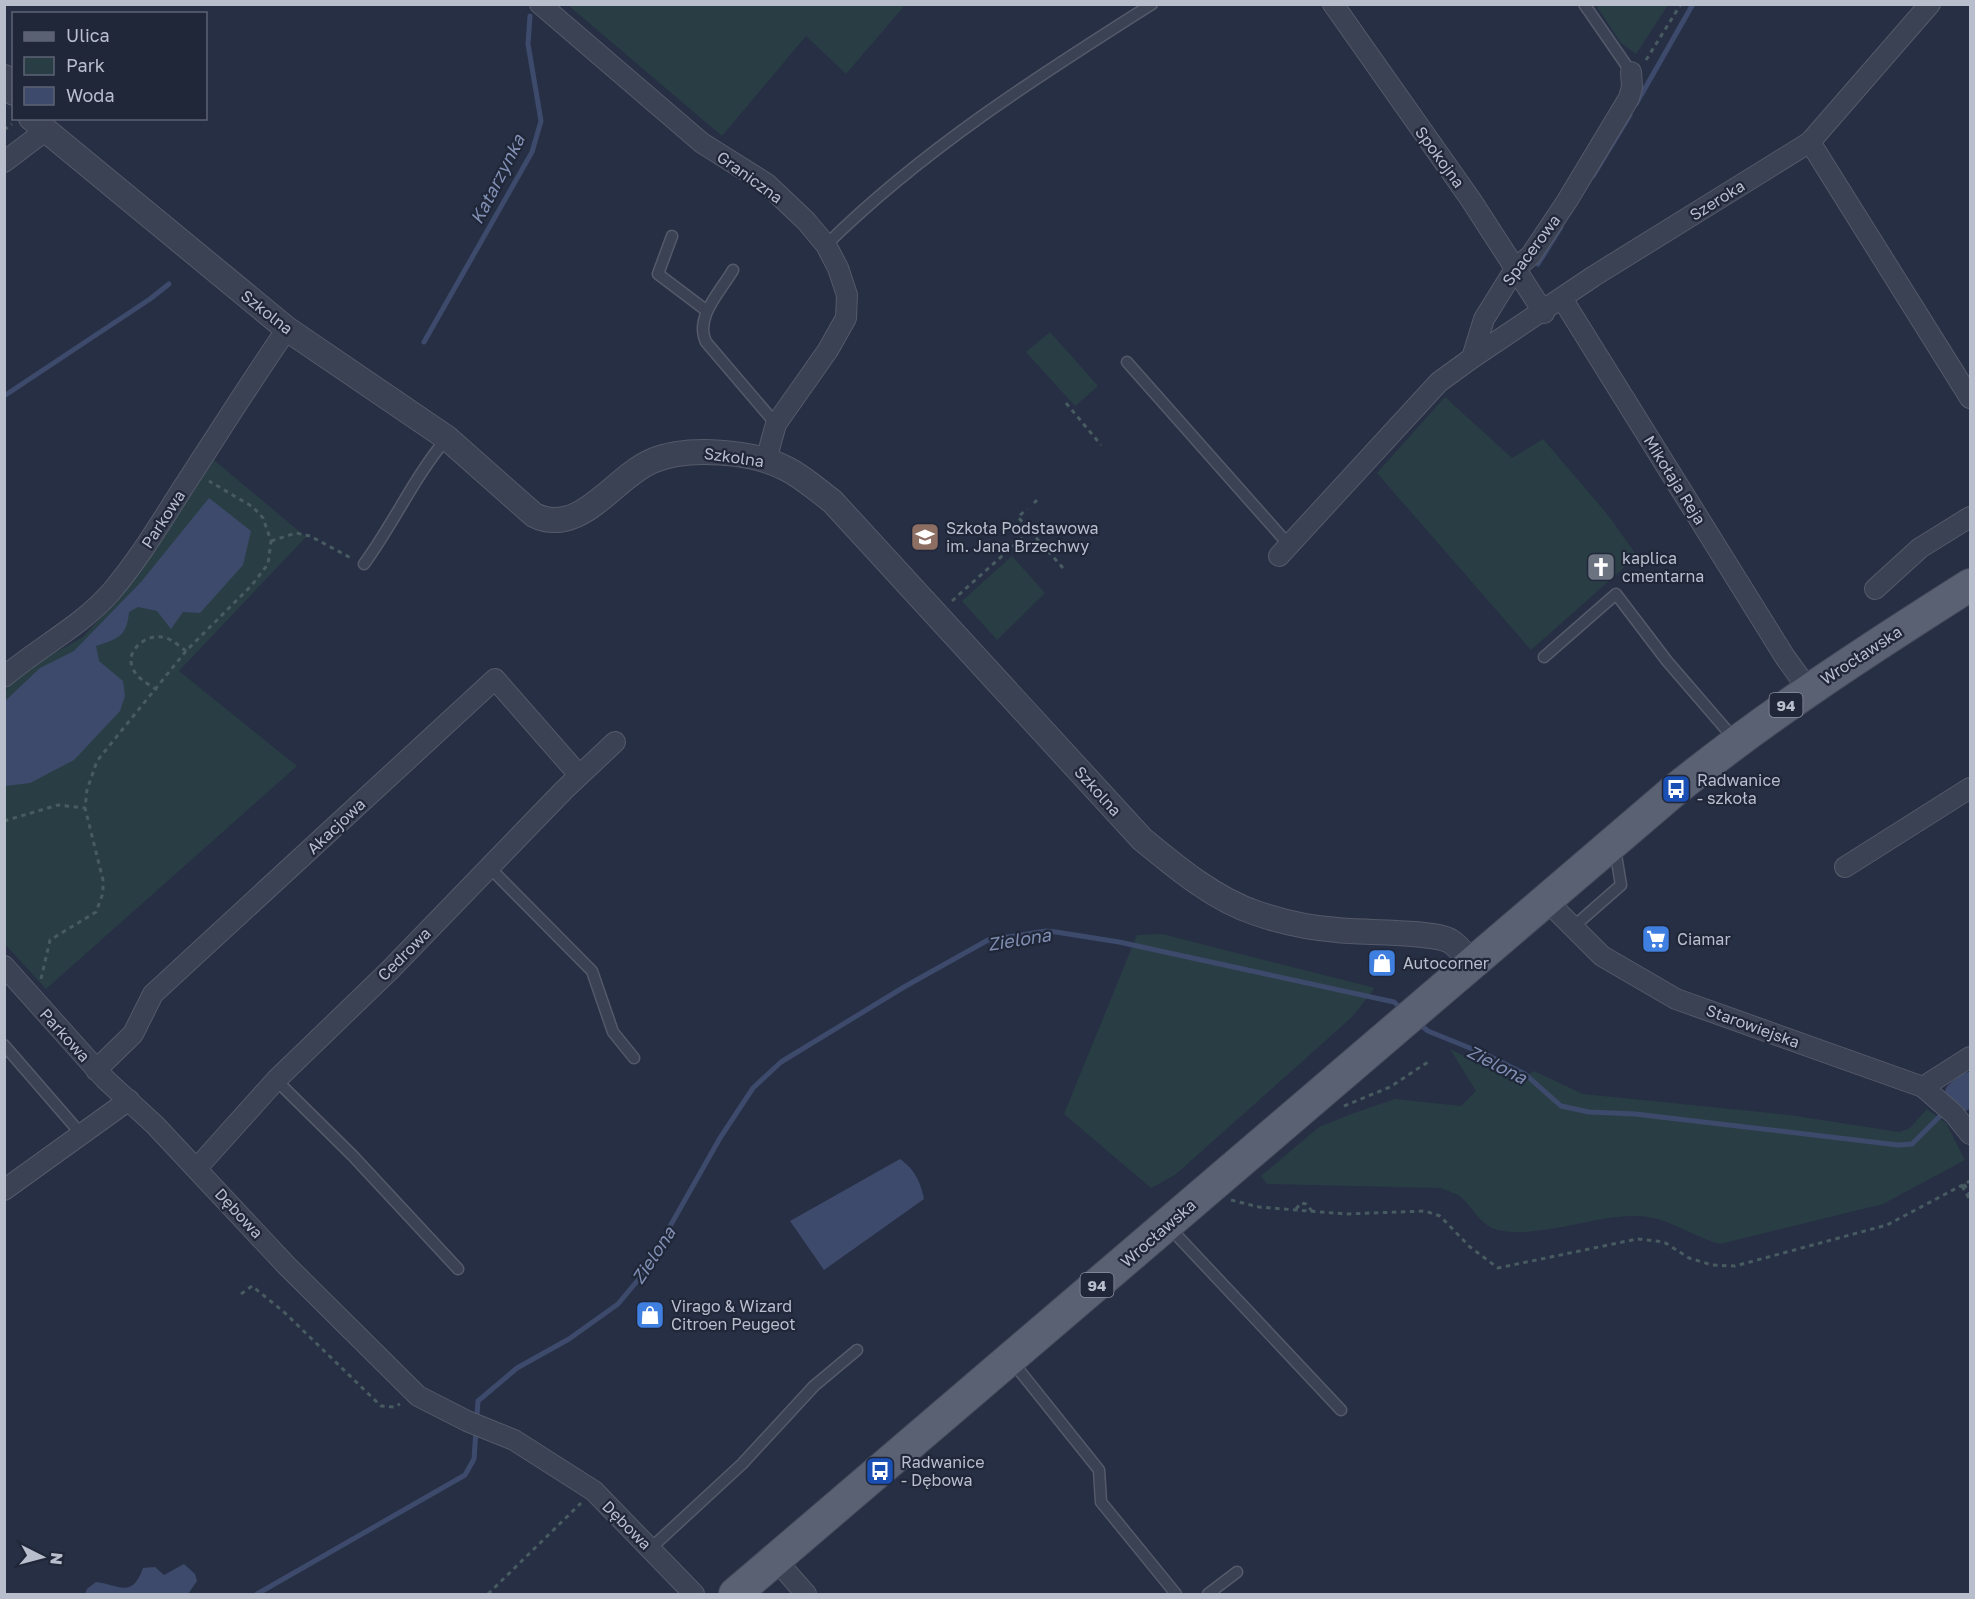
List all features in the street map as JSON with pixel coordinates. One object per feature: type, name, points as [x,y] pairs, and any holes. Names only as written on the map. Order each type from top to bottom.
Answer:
[{"type":"main road","name":"Wrocławska","points":[[1614,842],[1736,741],[1808,689],[1971,585]]},
{"type":"main road","name":"94","points":[[1472,964],[1614,842]]},
{"type":"main road","name":"Wrocławska","points":[[735,1594],[1472,964]]},
{"type":"street","name":"Graniczna","points":[[540,4],[702,143],[767,184],[806,220],[826,245],[838,268],[847,295],[846,318],[828,350],[776,424],[766,460]]},
{"type":"street","name":"Spokojna","points":[[1333,4],[1471,200],[1544,313]]},
{"type":"street","name":"Szeroka","points":[[1472,358],[1544,313],[1594,276],[1810,142],[1930,4]]},
{"type":"street","name":"Spacerowa","points":[[1472,358],[1484,319],[1515,269],[1531,255],[1561,210],[1629,98],[1632,87],[1631,72]]},
{"type":"street","points":[[4,77],[12,90]]},
{"type":"street","points":[[4,162],[38,125]]},
{"type":"street","name":"Szkolna","points":[[38,125],[287,329],[447,438],[534,515],[557,521],[570,519],[639,468],[660,457],[689,452],[714,452],[766,460],[786,468],[832,501],[935,616],[1142,839],[1203,885],[1254,912],[1292,924],[1449,940],[1472,964]]},
{"type":"street","points":[[1810,142],[1971,398]]},
{"type":"street","name":"Mikołaja Reja","points":[[1563,300],[1754,607],[1808,689]]},
{"type":"street","name":"Parkowa","points":[[4,677],[26,658],[64,635],[83,620],[110,593],[147,544],[241,396],[287,329]]},
{"type":"street","points":[[1284,550],[1439,382],[1472,358]]},
{"type":"street","points":[[1875,589],[1920,548],[1971,517]]},
{"type":"street","name":"Akacjowa","points":[[96,1070],[133,1034],[153,994],[495,679],[579,775]]},
{"type":"street","name":"Cedrowa","points":[[197,1168],[276,1080],[490,868],[579,775],[615,742]]},
{"type":"street","points":[[1845,867],[1971,788]]},
{"type":"street","name":"Starowiejska","points":[[1546,900],[1602,956],[1676,999],[1929,1093],[1954,1114],[1971,1134]]},
{"type":"street","name":"Parkowa","points":[[4,966],[96,1070],[129,1100]]},
{"type":"street","points":[[1929,1093],[1971,1057]]},
{"type":"street","points":[[4,1190],[129,1100]]},
{"type":"street","name":"Dębowa","points":[[129,1100],[197,1168],[287,1266],[417,1396],[467,1421],[514,1440],[594,1491],[694,1594]]},
{"type":"street","points":[[776,1560],[806,1594]]},
{"type":"lane","points":[[826,245],[870,201],[925,157],[1152,4]]},
{"type":"lane","points":[[1584,4],[1631,72]]},
{"type":"lane","points":[[672,236],[658,274],[706,311]]},
{"type":"lane","points":[[733,270],[706,311],[701,333],[706,342],[776,424]]},
{"type":"lane","points":[[1127,362],[1284,550]]},
{"type":"lane","points":[[364,564],[384,537],[424,465],[447,438]]},
{"type":"lane","points":[[1544,657],[1616,594],[1667,661],[1736,741]]},
{"type":"lane","points":[[1572,928],[1621,885],[1614,842]]},
{"type":"lane","points":[[490,868],[592,971],[613,1032],[634,1058]]},
{"type":"lane","points":[[4,1045],[82,1135]]},
{"type":"lane","points":[[276,1080],[353,1156],[458,1269]]},
{"type":"lane","points":[[1167,1225],[1216,1274],[1341,1410]]},
{"type":"lane","points":[[651,1548],[742,1464],[814,1386],[857,1350]]},
{"type":"lane","points":[[1011,1360],[1099,1470],[1101,1502],[1176,1594]]},
{"type":"lane","points":[[1208,1594],[1238,1572]]},
{"type":"path","points":[[1631,72],[1639,70],[1681,4]]},
{"type":"path","points":[[1066,403],[1101,445]]},
{"type":"path","points":[[30,995],[42,977],[50,940],[96,912],[101,899],[103,880],[85,808],[87,790],[97,761],[157,690],[186,651],[264,571],[268,564],[271,541],[263,518],[253,507],[194,471]]},
{"type":"path","points":[[1028,509],[1018,517],[1063,568]]},
{"type":"path","points":[[935,616],[1030,531]]},
{"type":"path","points":[[271,541],[296,533],[310,536],[364,564]]},
{"type":"path","points":[[157,690],[141,680],[133,670],[133,654],[140,643],[149,637],[165,637],[186,651]]},
{"type":"path","points":[[4,821],[58,805],[85,808]]},
{"type":"path","points":[[1338,1108],[1390,1088],[1428,1062]]},
{"type":"path","points":[[1216,1183],[1233,1202],[1346,1214],[1425,1211],[1440,1216],[1470,1247],[1498,1268],[1637,1239],[1664,1242],[1689,1258],[1712,1265],[1736,1266],[1887,1225],[1971,1181]]},
{"type":"path","points":[[1963,1185],[1971,1194]]},
{"type":"path","points":[[1963,1185],[1971,1200]]},
{"type":"path","points":[[1296,1210],[1301,1203],[1306,1204],[1312,1211]]},
{"type":"path","points":[[241,1294],[252,1286],[284,1312],[381,1406],[394,1407],[417,1396]]},
{"type":"path","points":[[488,1594],[594,1491]]},
{"type":"green space","points":[[568,5],[905,5],[846,74],[806,36],[722,136]]},
{"type":"green space","points":[[1596,5],[1668,5],[1636,54],[1621,43]]},
{"type":"green space","points":[[1050,332],[1098,386],[1075,406],[1026,352]]},
{"type":"green space","points":[[1445,397],[1512,458],[1543,439],[1608,515],[1637,556],[1531,650],[1377,473]]},
{"type":"green space","points":[[214,460],[306,537],[179,671],[297,766],[46,989],[5,944],[5,691],[26,669],[83,637],[138,576]]},
{"type":"green space","points":[[1012,556],[1045,593],[997,640],[962,601]]},
{"type":"green space","points":[[1162,934],[1375,988],[1352,1017],[1175,1175],[1151,1188],[1064,1114],[1137,935]]},
{"type":"green space","points":[[1450,1049],[1518,1082],[1534,1071],[1583,1094],[1790,1115],[1899,1132],[1910,1128],[1927,1109],[1946,1123],[1965,1160],[1883,1204],[1720,1244],[1668,1222],[1634,1216],[1601,1219],[1529,1232],[1498,1230],[1482,1221],[1461,1197],[1440,1188],[1267,1184],[1261,1176],[1319,1127],[1354,1113],[1395,1099],[1461,1106],[1476,1091]]},
{"type":"green space","points":[[1970,1075],[1970,1111],[1956,1084]]},
{"type":"water","points":[[209,498],[251,531],[243,565],[200,613],[183,612],[171,629],[157,611],[138,607],[129,612],[126,627],[120,636],[96,646],[99,661],[123,681],[125,696],[120,711],[74,760],[30,783],[5,786],[5,701],[40,668],[74,651],[141,582]]},
{"type":"water","points":[[900,1159],[916,1176],[924,1199],[824,1270],[790,1221]]},
{"type":"water","points":[[184,1564],[195,1574],[197,1581],[188,1594],[85,1594],[87,1589],[96,1582],[124,1588],[130,1587],[139,1578],[143,1568],[155,1567],[164,1575]]},
{"type":"waterway","points":[[1636,104],[1693,4]]},
{"type":"waterway","name":"Katarzynka","points":[[424,342],[532,152],[541,121],[528,44],[530,16]]},
{"type":"waterway","points":[[1593,176],[1630,115]]},
{"type":"waterway","points":[[1538,264],[1561,227]]},
{"type":"waterway","points":[[4,396],[169,284]]},
{"type":"waterway","name":"Zielona","points":[[257,1594],[465,1475],[474,1459],[478,1401],[517,1368],[569,1339],[618,1304],[643,1274],[720,1138],[753,1088],[781,1062],[904,987],[988,940],[1046,931],[1119,942],[1394,1002],[1403,1010]]},
{"type":"waterway","name":"Zielona","points":[[1417,1022],[1428,1031],[1487,1055],[1525,1074],[1561,1106],[1589,1112],[1635,1114],[1898,1145],[1912,1144],[1960,1096]]},
{"type":"waterway","name":"Zielona","points":[[1960,1096],[1970,1088]]},
{"type":"place","name":"Szkoła Podstawowa im. Jana Brzechwy","points":[[925,537]]},
{"type":"place","name":"kaplica cmentarna","points":[[1601,567]]},
{"type":"place","name":"Radwanice - szkoła","points":[[1676,789]]},
{"type":"place","name":"Ciamar","points":[[1656,939]]},
{"type":"place","name":"Autocorner","points":[[1382,963]]},
{"type":"place","name":"Virago & Wizard Citroen Peugeot","points":[[650,1315]]},
{"type":"place","name":"Radwanice - Dębowa","points":[[880,1471]]}]
